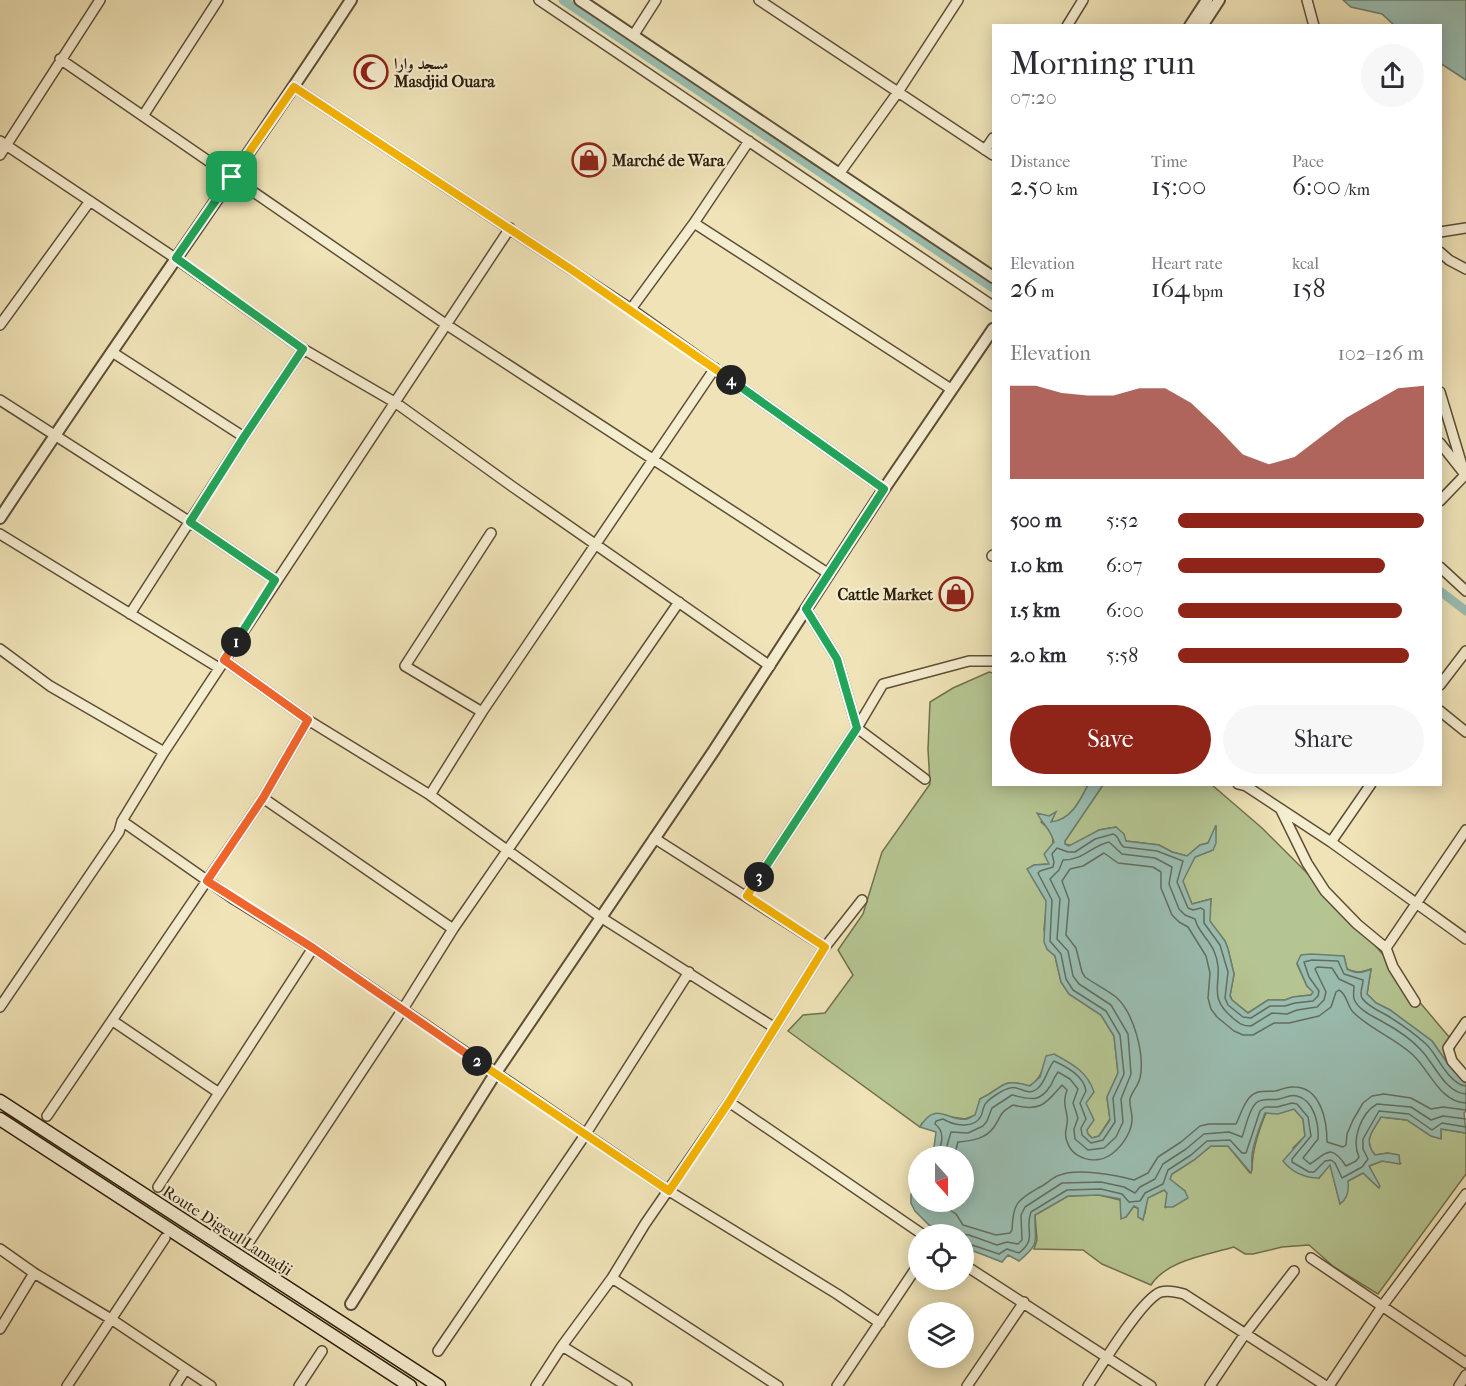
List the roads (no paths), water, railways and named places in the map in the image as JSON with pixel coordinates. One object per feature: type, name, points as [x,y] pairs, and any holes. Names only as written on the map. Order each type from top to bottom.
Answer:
[{"type":"main road","name":"Route Digeul Lamadji","points":[[0,1101],[439,1386]]},
{"type":"main road","points":[[0,1119],[410,1386]]},
{"type":"street","points":[[0,155],[3,143],[100,0]]},
{"type":"street","points":[[143,116],[218,0]]},
{"type":"street","points":[[0,518],[351,0]]},
{"type":"street","points":[[539,0],[992,305]]},
{"type":"street","points":[[580,0],[992,276]]},
{"type":"street","points":[[633,36],[656,0]]},
{"type":"street","points":[[759,0],[989,153]]},
{"type":"street","points":[[1068,24],[1083,0]]},
{"type":"street","points":[[1197,24],[1208,0]]},
{"type":"street","points":[[1197,24],[1219,0]]},
{"type":"street","points":[[1308,0],[1314,24]]},
{"type":"street","points":[[839,174],[898,92],[954,2]]},
{"type":"street","points":[[60,59],[447,325],[829,574]]},
{"type":"street","points":[[294,87],[631,309],[884,489]]},
{"type":"street","points":[[631,309],[693,224],[749,141]]},
{"type":"street","points":[[3,143],[176,258],[303,349],[396,403],[770,666]]},
{"type":"street","points":[[0,325],[90,201]]},
{"type":"street","points":[[693,224],[951,390]]},
{"type":"street","points":[[0,1007],[119,832],[122,820],[164,752],[275,580],[396,403],[510,228]]},
{"type":"street","points":[[1442,232],[1466,228]]},
{"type":"street","points":[[1442,254],[1466,269]]},
{"type":"street","points":[[351,1304],[495,1074],[602,918],[770,666],[884,489],[992,330]]},
{"type":"street","points":[[130,614],[303,349]]},
{"type":"street","points":[[112,352],[244,437]]},
{"type":"street","points":[[430,795],[482,712],[715,369]]},
{"type":"street","points":[[1442,399],[1466,475]]},
{"type":"street","points":[[0,400],[190,522],[275,580]]},
{"type":"street","points":[[1459,450],[1466,440]]},
{"type":"street","points":[[1442,445],[1466,475]]},
{"type":"street","points":[[1442,499],[1466,475]]},
{"type":"street","points":[[482,712],[405,666],[491,533]]},
{"type":"street","points":[[0,534],[130,614],[221,664],[430,795],[602,918],[775,1028]]},
{"type":"street","points":[[1442,569],[1466,591]]},
{"type":"street","points":[[247,1245],[507,849],[679,602]]},
{"type":"street","points":[[806,609],[837,659],[857,728],[925,779]]},
{"type":"street","points":[[0,649],[50,686],[164,752]]},
{"type":"street","points":[[1442,682],[1466,651]]},
{"type":"street","points":[[747,896],[857,728],[883,684],[969,661],[992,661]]},
{"type":"street","points":[[1442,713],[1466,732]]},
{"type":"street","points":[[47,1116],[263,798],[308,720]]},
{"type":"street","points":[[1246,786],[1331,842],[1466,939]]},
{"type":"street","points":[[1331,842],[1370,786]]},
{"type":"street","points":[[263,798],[453,930]]},
{"type":"street","points":[[1281,809],[1307,863],[1325,891],[1357,924],[1386,948],[1393,967],[1415,1002]]},
{"type":"street","points":[[122,820],[207,881],[313,948],[669,1191],[880,1323]]},
{"type":"street","points":[[1386,948],[1466,830]]},
{"type":"street","points":[[654,838],[825,947]]},
{"type":"street","points":[[536,1386],[612,1278],[729,1102],[825,947],[862,900]]},
{"type":"street","points":[[158,1187],[313,948]]},
{"type":"street","points":[[438,1351],[585,1135],[689,972]]},
{"type":"street","points":[[113,1021],[219,1093]]},
{"type":"street","points":[[1466,1022],[1448,1048],[1452,1061],[1466,1077]]},
{"type":"street","points":[[729,1102],[908,1224]]},
{"type":"street","points":[[1088,1386],[1146,1302],[1161,1292],[1184,1294],[1328,1386],[1383,1305],[1466,1194]]},
{"type":"street","points":[[67,1386],[165,1238]]},
{"type":"street","points":[[0,1249],[212,1386]]},
{"type":"street","points":[[1311,1258],[1466,1363]]},
{"type":"street","points":[[974,1271],[1151,1386]]},
{"type":"street","points":[[1210,1386],[1245,1334],[1294,1271]]},
{"type":"street","points":[[0,1329],[34,1273]]},
{"type":"street","points":[[612,1278],[778,1386]]},
{"type":"street","points":[[837,1386],[908,1280]]},
{"type":"street","points":[[967,1386],[1024,1302]]},
{"type":"street","points":[[562,1346],[627,1386]]},
{"type":"street","points":[[299,1386],[322,1351]]},
{"type":"street","points":[[175,1386],[185,1370]]},
{"type":"street","points":[[1459,1386],[1466,1375]]},
{"type":"water","points":[[1343,0],[1466,0],[1466,80],[1442,64],[1442,24],[1393,24],[1382,14],[1351,7]]},
{"type":"water","points":[[1088,786],[1102,786],[1065,841],[1065,844],[1069,846],[1099,830],[1116,827],[1124,834],[1126,841],[1159,845],[1187,856],[1200,845],[1208,843],[1216,825],[1216,843],[1213,850],[1195,857],[1183,881],[1192,904],[1211,899],[1210,921],[1225,941],[1234,974],[1230,996],[1232,1000],[1248,1013],[1268,1000],[1285,1000],[1311,995],[1313,992],[1307,986],[1297,963],[1301,955],[1344,956],[1347,969],[1350,971],[1359,972],[1371,969],[1367,994],[1376,1003],[1390,1010],[1432,1041],[1448,1064],[1466,1083],[1466,1111],[1464,1113],[1466,1133],[1441,1129],[1441,1139],[1431,1136],[1407,1120],[1381,1117],[1370,1136],[1371,1150],[1375,1155],[1388,1153],[1399,1155],[1400,1164],[1382,1161],[1369,1166],[1379,1188],[1363,1173],[1348,1181],[1345,1200],[1340,1204],[1330,1165],[1319,1178],[1314,1178],[1304,1176],[1283,1161],[1305,1136],[1303,1119],[1294,1109],[1278,1114],[1265,1113],[1253,1149],[1251,1173],[1228,1146],[1211,1146],[1172,1174],[1170,1179],[1185,1191],[1188,1198],[1173,1207],[1165,1207],[1167,1193],[1164,1190],[1148,1198],[1143,1220],[1138,1217],[1138,1208],[1134,1206],[1126,1217],[1121,1219],[1120,1199],[1099,1195],[1068,1196],[1035,1215],[1034,1245],[1019,1261],[1008,1255],[1002,1262],[974,1251],[974,1224],[928,1224],[916,1212],[974,1212],[974,1146],[934,1146],[936,1132],[920,1127],[932,1114],[967,1119],[975,1115],[980,1099],[1003,1085],[1013,1083],[1030,1086],[1040,1077],[1046,1056],[1054,1054],[1083,1073],[1094,1092],[1086,1103],[1094,1120],[1087,1130],[1088,1134],[1092,1138],[1099,1136],[1110,1120],[1107,1097],[1118,1073],[1114,1036],[1101,1015],[1069,994],[1061,982],[1055,956],[1047,949],[1044,942],[1046,901],[1027,869],[1034,865],[1049,864],[1044,854],[1054,842],[1037,813],[1049,816],[1056,812],[1051,822],[1064,818],[1074,809]]},
{"type":"waterway","points":[[563,0],[992,287]]},
{"type":"waterway","points":[[1442,593],[1466,611]]},
{"type":"place","name":"مسجد وارا Masdjid Ouara","points":[[371,72]]},
{"type":"place","name":"Marché de Wara","points":[[589,160]]},
{"type":"place","name":"Cattle Market","points":[[956,594]]}]
